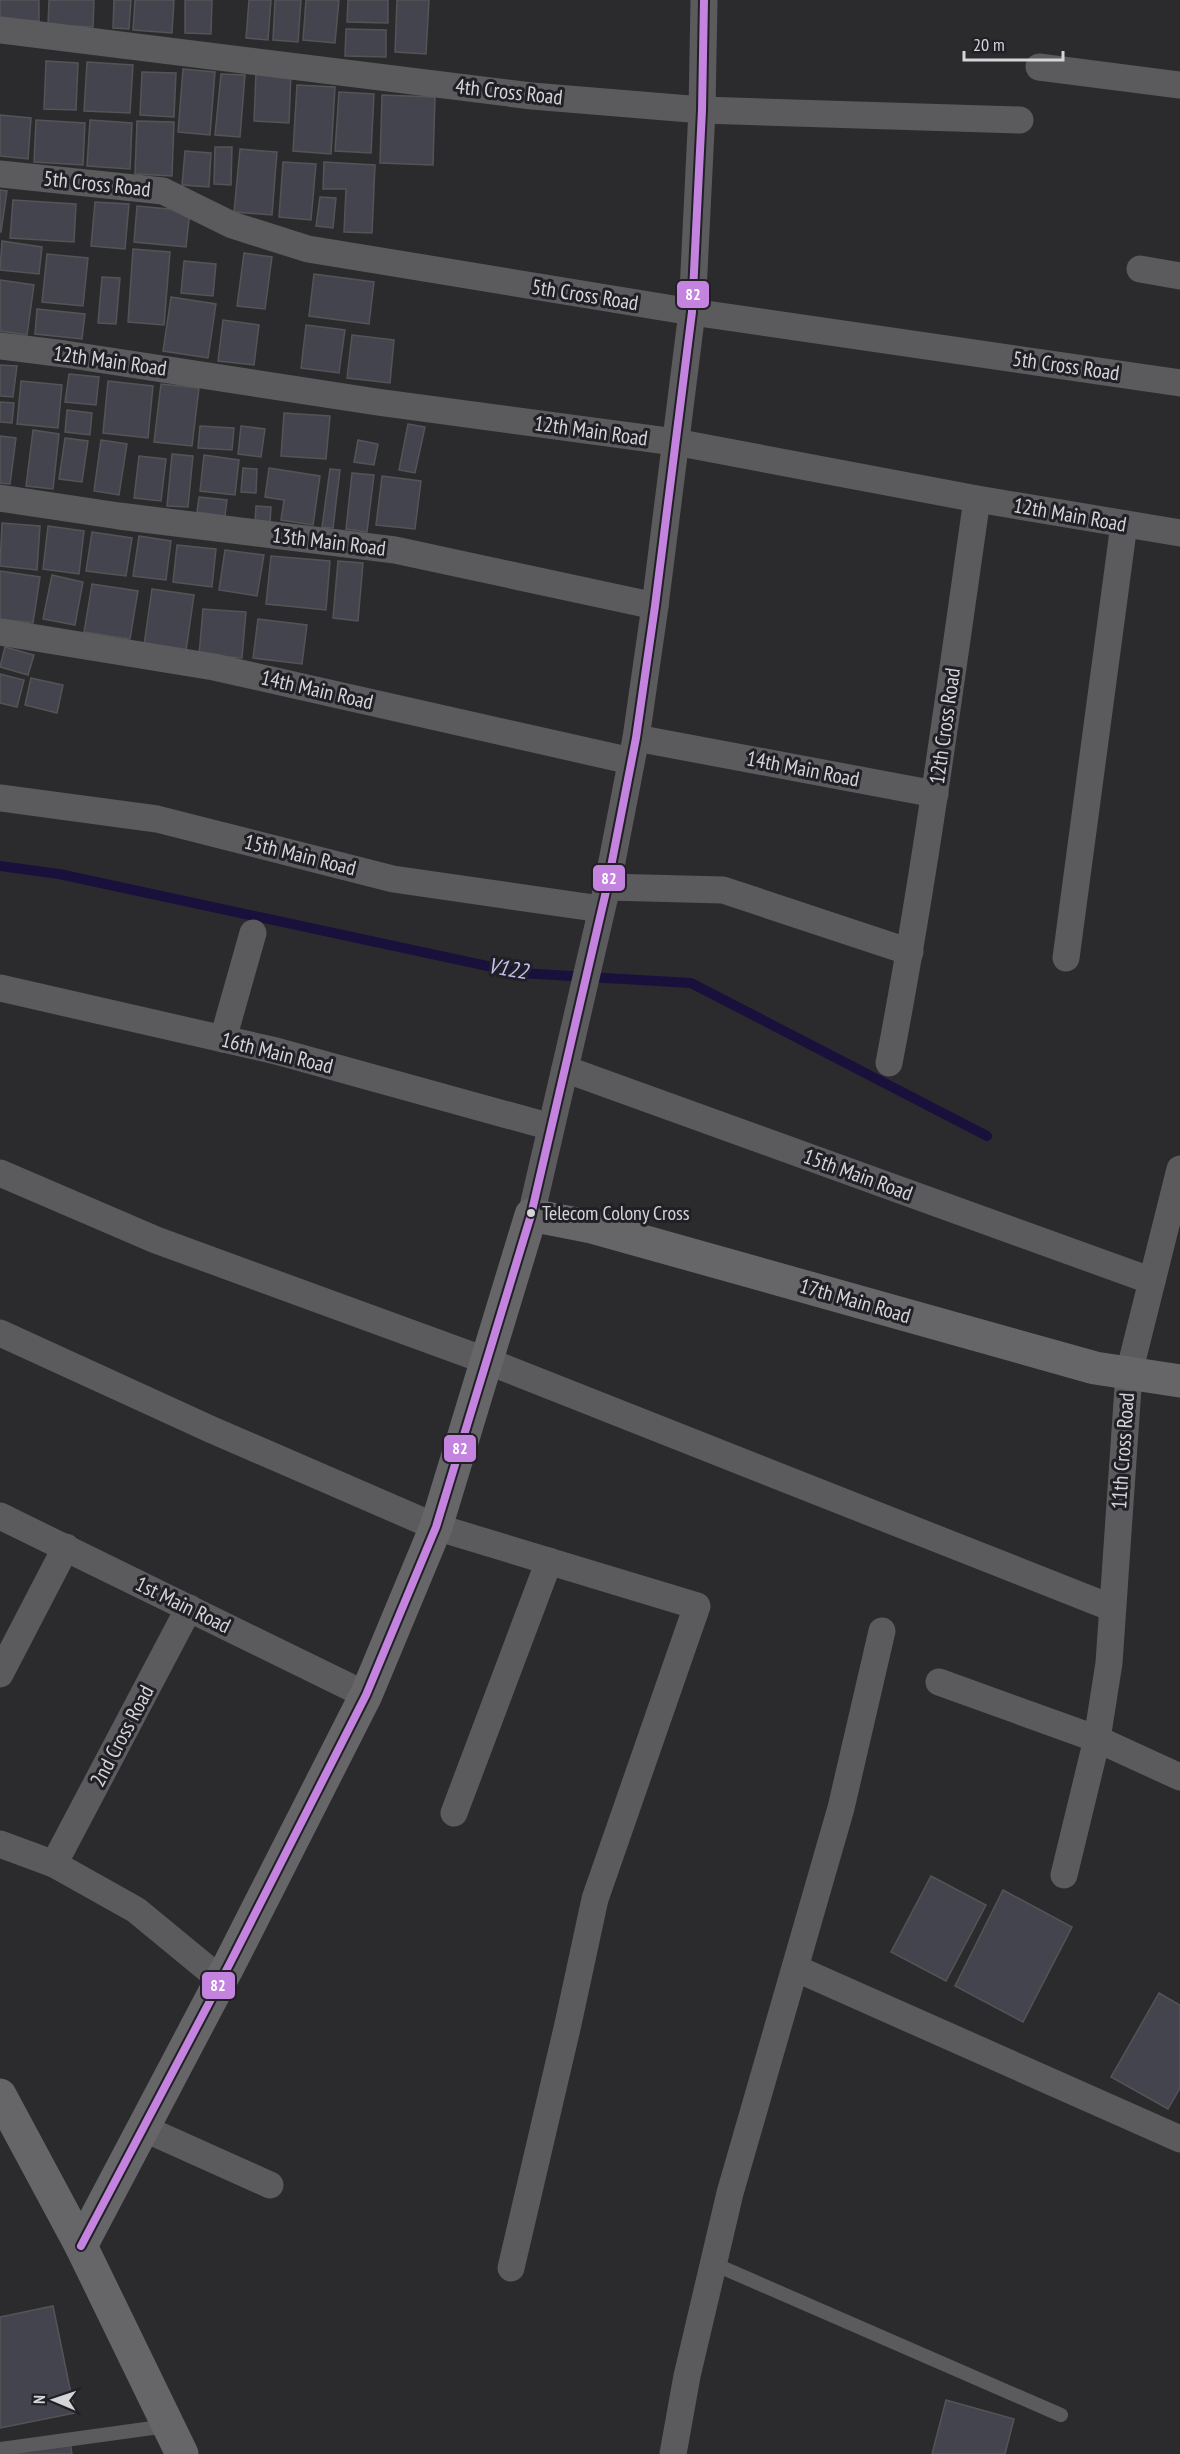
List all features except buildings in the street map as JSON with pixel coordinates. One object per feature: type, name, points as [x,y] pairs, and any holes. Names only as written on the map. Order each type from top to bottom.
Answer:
[{"type":"street","points":[[81,2246],[221,1980],[366,1695],[436,1527],[531,1215],[604,898],[633,749],[655,606],[692,312],[702,110],[704,0]]},
{"type":"street","name":"4th Cross Road","points":[[0,30],[532,96],[702,110],[1020,120]]},
{"type":"street","points":[[1039,67],[1180,85]]},
{"type":"street","name":"5th Cross Road","points":[[0,174],[164,190],[232,225],[308,249],[692,312],[1180,383]]},
{"type":"street","points":[[1140,269],[1180,276]]},
{"type":"street","name":"12th Main Road","points":[[0,346],[377,402],[675,442],[977,499],[1180,533]]},
{"type":"street","name":"13th Main Road","points":[[0,498],[119,516],[395,550],[655,606]]},
{"type":"street","name":"12th Cross Road","points":[[889,1063],[910,952],[935,794],[977,499]]},
{"type":"street","points":[[1066,958],[1124,524]]},
{"type":"street","name":"14th Main Road","points":[[0,632],[214,667],[633,749],[935,794]]},
{"type":"street","name":"15th Main Road","points":[[0,798],[157,819],[393,879],[604,898],[723,890],[910,952]]},
{"type":"street","points":[[223,1039],[253,933]]},
{"type":"street","name":"16th Main Road","points":[[0,988],[276,1051],[551,1127]]},
{"type":"street","name":"15th Main Road","points":[[565,1069],[1152,1281]]},
{"type":"street","name":"11th Cross Road","points":[[1064,1875],[1097,1738],[1108,1663],[1129,1373],[1180,1169]]},
{"type":"street","points":[[0,1173],[156,1240],[487,1361],[1112,1608]]},
{"type":"street","name":"17th Main Road","points":[[531,1215],[592,1227],[1095,1368],[1180,1381]]},
{"type":"street","points":[[0,1333],[210,1429],[436,1527],[697,1606],[595,1899],[512,2268]]},
{"type":"street","name":"1st Main Road","points":[[0,1516],[366,1695]]},
{"type":"street","points":[[0,1674],[66,1547]]},
{"type":"street","points":[[454,1813],[549,1561]]},
{"type":"street","name":"2nd Cross Road","points":[[54,1864],[189,1608]]},
{"type":"street","points":[[674,2454],[687,2376],[730,2193],[841,1808],[882,1631]]},
{"type":"street","points":[[939,1682],[1097,1738],[1180,1777]]},
{"type":"street","points":[[0,1844],[54,1864],[136,1910],[221,1980]]},
{"type":"street","points":[[795,1968],[1180,2139]]},
{"type":"street","points":[[0,2095],[81,2246],[175,2440]]},
{"type":"street","points":[[143,2128],[270,2185]]},
{"type":"lane","points":[[714,2264],[1061,2415]]},
{"type":"lane","points":[[0,2449],[175,2440]]},
{"type":"waterway","name":"V122","points":[[0,866],[59,874],[520,973],[691,983],[987,1136]]},
{"type":"transit line","name":"82","points":[[81,2246],[229,1965],[366,1695],[436,1527],[531,1215],[607,887],[636,738],[655,606],[692,312],[702,110],[704,0]]},
{"type":"place","name":"Telecom Colony Cross","points":[[531,1213]]}]
